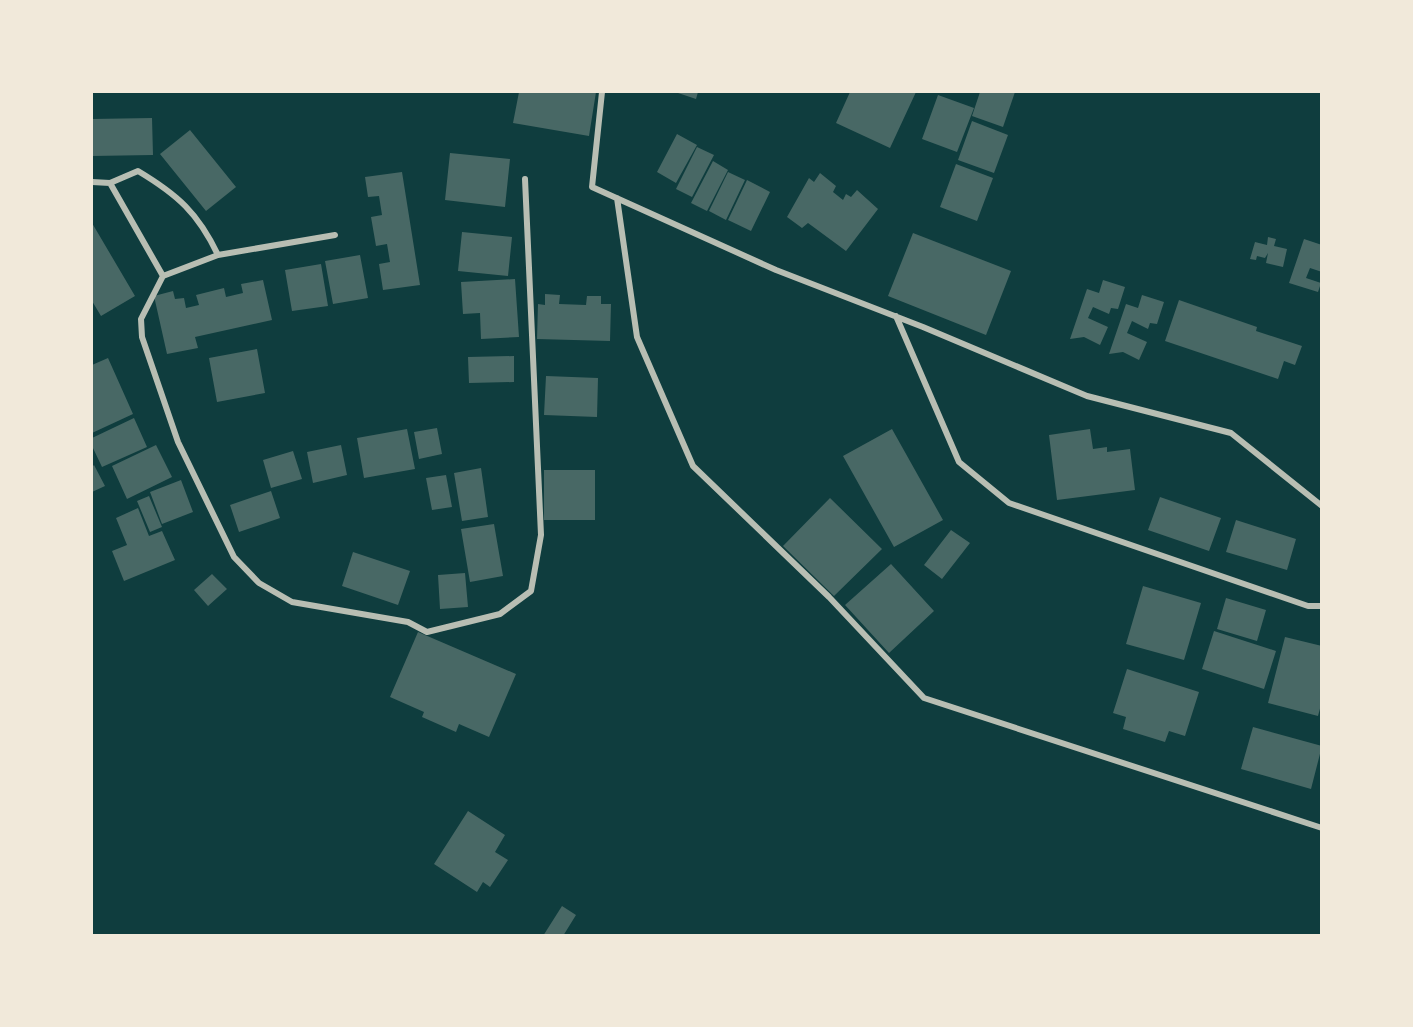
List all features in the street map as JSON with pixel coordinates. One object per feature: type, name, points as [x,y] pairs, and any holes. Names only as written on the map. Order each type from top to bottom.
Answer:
[{"type":"street","points":[[602,92],[592,187],[776,270],[896,316],[1087,396],[1232,433],[1322,506]]},
{"type":"street","points":[[92,182],[110,183],[138,171],[173,192],[207,233],[218,255]]},
{"type":"street","points":[[334,235],[218,255],[163,276],[141,319],[142,337],[178,442],[234,557],[259,583],[292,602],[408,622],[427,632],[500,614],[531,591],[541,535],[525,179]]},
{"type":"street","points":[[110,183],[163,276]]},
{"type":"street","points":[[617,198],[638,337],[693,466],[829,597],[924,698],[1322,828]]},
{"type":"street","points":[[896,316],[959,462],[1009,503],[1308,606],[1322,606]]},
{"type":"building","points":[[519,92],[596,92],[589,136],[513,123]]},
{"type":"building","points":[[675,92],[698,92],[696,99]]},
{"type":"building","points":[[850,92],[916,92],[890,148],[836,123]]},
{"type":"building","points":[[980,92],[1015,92],[1003,127],[972,116]]},
{"type":"building","points":[[938,95],[974,108],[957,152],[922,139]]},
{"type":"building","points":[[152,118],[153,155],[92,156],[92,119]]},
{"type":"building","points":[[972,121],[1008,135],[994,173],[958,160]]},
{"type":"building","points":[[190,130],[236,187],[206,211],[160,154]]},
{"type":"building","points":[[677,134],[697,145],[676,183],[657,172]]},
{"type":"building","points":[[697,147],[714,155],[692,197],[676,189]]},
{"type":"building","points":[[450,153],[510,159],[505,207],[445,200]]},
{"type":"building","points":[[713,161],[728,170],[707,211],[691,203]]},
{"type":"building","points":[[956,164],[993,178],[977,221],[940,207]]},
{"type":"building","points":[[402,172],[420,285],[383,290],[379,264],[390,262],[387,244],[376,246],[371,217],[382,215],[379,196],[368,197],[365,177]]},
{"type":"building","points":[[728,172],[745,180],[726,220],[709,211]]},
{"type":"building","points":[[820,173],[836,186],[833,192],[843,200],[846,194],[851,197],[857,190],[878,209],[846,251],[808,223],[802,228],[787,217],[809,178],[814,182]]},
{"type":"building","points":[[747,180],[770,192],[751,231],[728,220]]},
{"type":"building","points":[[92,223],[135,296],[101,316],[92,301]]},
{"type":"building","points":[[462,232],[512,237],[508,276],[458,271]]},
{"type":"building","points":[[913,233],[1011,271],[986,335],[888,296]]},
{"type":"building","points":[[1268,237],[1276,239],[1274,246],[1287,249],[1283,267],[1266,263],[1268,253],[1265,258],[1257,256],[1256,260],[1250,259],[1255,242],[1267,245]]},
{"type":"building","points":[[1304,239],[1322,245],[1322,272],[1310,268],[1306,278],[1321,283],[1318,292],[1289,283]]},
{"type":"building","points":[[360,255],[368,298],[333,304],[325,261]]},
{"type":"building","points":[[321,264],[328,306],[292,311],[285,270]]},
{"type":"building","points":[[515,279],[519,337],[481,339],[480,313],[463,314],[461,282]]},
{"type":"building","points":[[263,280],[272,320],[195,337],[198,348],[167,354],[154,296],[173,291],[175,299],[184,298],[186,308],[199,305],[196,295],[224,288],[226,297],[243,293],[241,284]]},
{"type":"building","points":[[1103,280],[1125,287],[1118,309],[1111,308],[1109,314],[1093,307],[1088,318],[1108,327],[1100,345],[1084,337],[1070,339],[1087,289],[1099,293]]},
{"type":"building","points":[[545,294],[560,295],[559,304],[586,305],[587,296],[601,296],[601,304],[611,304],[610,341],[537,339],[538,304],[545,305]]},
{"type":"building","points":[[1142,295],[1164,302],[1157,324],[1150,323],[1148,329],[1132,321],[1127,333],[1147,342],[1139,360],[1123,352],[1109,354],[1126,304],[1138,308]]},
{"type":"building","points":[[1179,300],[1257,327],[1256,331],[1302,346],[1295,365],[1284,361],[1278,379],[1165,341]]},
{"type":"building","points":[[257,349],[265,393],[217,402],[209,358]]},
{"type":"building","points":[[514,356],[514,382],[469,383],[468,357]]},
{"type":"building","points":[[108,358],[133,414],[92,433],[92,365]]},
{"type":"building","points":[[546,376],[598,378],[597,417],[544,415]]},
{"type":"building","points":[[134,418],[147,447],[102,467],[92,446],[92,438]]},
{"type":"building","points":[[437,428],[442,454],[419,459],[414,432]]},
{"type":"building","points":[[407,429],[415,469],[364,478],[357,438]]},
{"type":"building","points":[[892,429],[943,520],[894,547],[843,456]]},
{"type":"building","points":[[1090,429],[1093,449],[1107,447],[1107,452],[1130,449],[1135,490],[1057,500],[1049,435]]},
{"type":"building","points":[[156,445],[172,477],[127,499],[112,466]]},
{"type":"building","points":[[341,445],[347,475],[313,483],[307,452]]},
{"type":"building","points":[[293,451],[302,479],[271,488],[263,460]]},
{"type":"building","points":[[94,465],[105,486],[92,492],[92,467]]},
{"type":"building","points":[[481,468],[488,517],[462,521],[454,473]]},
{"type":"building","points":[[544,470],[595,470],[595,520],[544,520]]},
{"type":"building","points":[[446,475],[452,507],[432,510],[426,478]]},
{"type":"building","points":[[181,480],[193,512],[162,524],[150,492]]},
{"type":"building","points":[[271,491],[280,518],[239,532],[230,505]]},
{"type":"building","points":[[149,496],[162,527],[150,532],[137,501]]},
{"type":"building","points":[[1160,497],[1221,518],[1209,551],[1148,530]]},
{"type":"building","points":[[830,498],[882,549],[834,596],[783,546]]},
{"type":"building","points":[[138,508],[149,536],[162,531],[175,560],[124,581],[112,551],[127,545],[116,518]]},
{"type":"building","points":[[1236,520],[1296,539],[1287,570],[1226,552]]},
{"type":"building","points":[[494,524],[503,576],[470,582],[461,529]]},
{"type":"building","points":[[951,530],[970,543],[942,579],[924,565]]},
{"type":"building","points":[[353,552],[410,571],[398,605],[342,586]]},
{"type":"building","points":[[891,564],[934,611],[889,653],[845,605]]},
{"type":"building","points":[[465,573],[468,607],[440,609],[438,575]]},
{"type":"building","points":[[212,574],[227,589],[208,606],[194,590]]},
{"type":"building","points":[[1143,586],[1201,603],[1184,660],[1126,644]]},
{"type":"building","points":[[1226,598],[1266,610],[1257,641],[1217,629]]},
{"type":"building","points":[[1214,631],[1276,651],[1264,689],[1202,669]]},
{"type":"building","points":[[418,632],[516,674],[489,737],[459,724],[456,732],[422,717],[424,712],[390,697]]},
{"type":"building","points":[[1285,637],[1322,646],[1322,701],[1318,716],[1268,703]]},
{"type":"building","points":[[1127,669],[1199,692],[1185,736],[1169,731],[1165,742],[1123,729],[1126,717],[1113,713]]},
{"type":"building","points":[[1253,727],[1322,746],[1311,789],[1241,769]]},
{"type":"building","points":[[468,811],[505,835],[495,852],[508,860],[490,887],[483,882],[477,892],[434,864]]},
{"type":"building","points":[[562,906],[576,915],[563,936],[543,936]]}]
